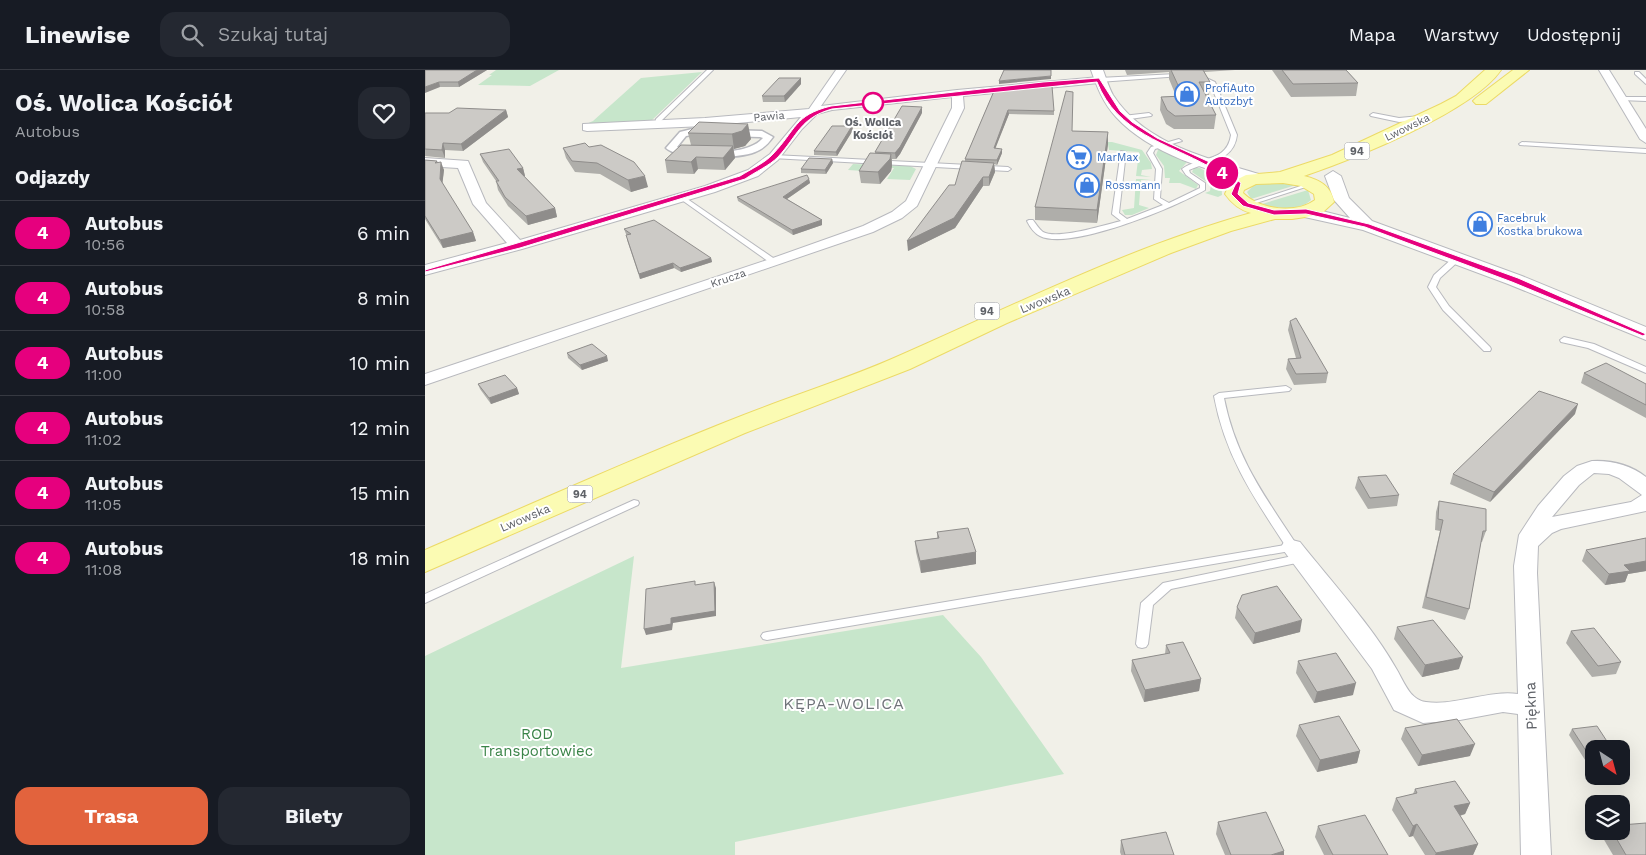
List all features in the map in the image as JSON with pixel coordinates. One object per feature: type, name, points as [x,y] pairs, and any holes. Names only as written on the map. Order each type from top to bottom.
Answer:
[{"type":"main road","name":"Lwowska","points":[[1282,177],[1338,159],[1429,116],[1461,99],[1494,70]]},
{"type":"main road","name":"Lwowska","points":[[1314,185],[1446,122],[1482,101],[1522,70]]},
{"type":"main road","name":"94","points":[[1314,185],[1282,177],[1257,178],[1241,197],[1274,212],[1314,208]]},
{"type":"main road","points":[[1314,185],[1325,195],[1314,208]]},
{"type":"main road","name":"Lwowska","points":[[736,427],[830,380],[1098,262],[1224,212],[1241,197]]},
{"type":"main road","name":"Lwowska","points":[[425,562],[736,427],[901,364],[999,318],[1164,249],[1224,227],[1274,212]]},
{"type":"street","points":[[425,270],[517,246],[743,177],[774,157],[798,126],[813,112],[817,102],[841,70]]},
{"type":"street","points":[[1604,70],[1646,138]]},
{"type":"street","name":"Pawia","points":[[587,126],[657,124],[813,112],[831,107],[1098,75]]},
{"type":"street","points":[[1098,75],[1104,92],[1123,118],[1142,132],[1172,143],[1209,164],[1257,178]]},
{"type":"street","name":"Krucza","points":[[425,380],[775,262],[868,229],[897,215],[912,203],[958,108],[957,93]]},
{"type":"street","points":[[692,132],[765,135],[767,139],[757,150],[746,153],[677,151],[673,150],[671,146],[683,134],[692,132]]},
{"type":"street","points":[[425,162],[463,164],[480,204],[517,246]]},
{"type":"street","points":[[1209,164],[1241,197]]},
{"type":"street","points":[[1333,176],[1342,200],[1363,222]]},
{"type":"street","points":[[1314,208],[1351,223],[1363,222],[1458,258],[1586,308],[1646,334]]},
{"type":"street","name":"Piękna","points":[[1537,855],[1526,558],[1529,536],[1535,525],[1584,470],[1596,467],[1618,470],[1636,479],[1646,490]]},
{"type":"street","name":"Piękna","points":[[1526,558],[1533,539],[1545,528],[1555,523],[1633,508],[1646,501]]},
{"type":"street","points":[[1297,552],[1381,664],[1403,703],[1423,713],[1460,710],[1503,702],[1531,705]]},
{"type":"lane","points":[[657,124],[658,120],[710,70]]},
{"type":"lane","points":[[1098,75],[1179,74],[1176,70]]},
{"type":"lane","points":[[1637,73],[1646,82]]},
{"type":"lane","points":[[1031,221],[1033,227],[1044,235],[1072,235],[1126,221],[1203,189],[1203,184],[1185,171],[1189,167],[1209,164],[1223,155],[1234,140],[1234,135],[1212,82],[1202,78]]},
{"type":"lane","points":[[1622,99],[1646,99]]},
{"type":"lane","points":[[1123,118],[1149,115]]},
{"type":"lane","points":[[1373,115],[1399,120],[1429,116]]},
{"type":"lane","points":[[1167,205],[1157,199],[1159,169],[1150,152],[1153,148],[1172,143]]},
{"type":"lane","points":[[1522,144],[1646,151]]},
{"type":"lane","points":[[1123,152],[1115,214],[1126,221]]},
{"type":"lane","points":[[774,157],[1008,170]]},
{"type":"lane","points":[[1241,197],[1314,185]]},
{"type":"lane","points":[[681,197],[775,262]]},
{"type":"lane","points":[[1458,258],[1437,277],[1432,287],[1446,308],[1487,349]]},
{"type":"lane","points":[[1564,340],[1591,346],[1646,370]]},
{"type":"lane","points":[[1286,390],[1219,396],[1222,419],[1245,476],[1297,552]]},
{"type":"lane","points":[[425,599],[634,503]]},
{"type":"lane","points":[[767,636],[1297,552]]},
{"type":"lane","points":[[1142,644],[1147,603],[1167,586],[1297,552]]},
{"type":"green space","points":[[496,70],[559,70],[530,86],[478,85]]},
{"type":"green space","points":[[702,72],[651,121],[586,124],[593,121],[641,78]]},
{"type":"green space","points":[[1056,142],[1112,142],[1142,150],[1151,163],[1152,169],[1142,170],[1141,175],[1151,177],[1136,176],[1139,152],[1109,150],[1108,144]]},
{"type":"green space","points":[[1162,149],[1187,162],[1179,171],[1198,185],[1196,189],[1180,183],[1169,183],[1170,178],[1165,178],[1164,166],[1156,155],[1158,150]]},
{"type":"green space","points":[[853,164],[910,166],[916,169],[910,180],[887,179],[894,168],[868,167],[863,171],[848,170]]},
{"type":"green space","points":[[1194,168],[1200,168],[1221,180],[1222,195],[1218,197],[1205,193],[1210,191],[1211,185],[1192,172]]},
{"type":"green space","points":[[1136,179],[1151,179],[1141,180],[1139,205],[1149,208],[1132,215],[1125,215],[1122,210],[1134,208]]},
{"type":"green space","points":[[1281,182],[1296,185],[1251,199],[1247,192],[1254,185]]},
{"type":"green space","points":[[1308,190],[1311,200],[1301,206],[1281,208],[1262,204]]},
{"type":"green space","name":"ROD Transportowiec","points":[[634,556],[621,668],[943,615],[981,657],[1064,774],[735,842],[735,855],[425,855],[425,656]]},
{"type":"building","points":[[425,70],[477,70],[458,82],[439,82],[425,87]]},
{"type":"building","points":[[1004,70],[1051,70],[1051,76],[999,81]]},
{"type":"building","points":[[1171,70],[1203,70],[1210,82],[1199,82],[1216,115],[1175,116],[1167,110],[1161,97],[1183,96]]},
{"type":"building","points":[[1282,70],[1346,70],[1358,83],[1293,84]]},
{"type":"building","points":[[779,78],[801,78],[784,96],[762,96]]},
{"type":"building","points":[[1052,86],[1054,111],[1008,110],[994,148],[1002,149],[997,160],[965,159],[994,91]]},
{"type":"building","points":[[1066,91],[1073,92],[1072,131],[1108,132],[1097,210],[1035,207]]},
{"type":"building","points":[[902,106],[922,107],[895,153],[875,152]]},
{"type":"building","points":[[457,108],[506,110],[461,144],[443,143],[442,150],[425,149],[425,113],[449,113]]},
{"type":"building","points":[[699,122],[748,124],[742,131],[732,134],[688,133]]},
{"type":"building","points":[[832,126],[852,126],[836,152],[814,151]]},
{"type":"building","points":[[585,143],[589,147],[601,145],[634,162],[645,176],[628,180],[597,163],[572,161],[563,148]]},
{"type":"building","points":[[681,145],[733,146],[723,158],[696,157],[691,162],[665,160]]},
{"type":"building","points":[[509,149],[523,168],[517,169],[555,208],[526,216],[505,197],[496,181],[499,181],[480,154]]},
{"type":"building","points":[[870,153],[891,154],[890,159],[878,172],[859,171]]},
{"type":"building","points":[[809,158],[832,159],[825,170],[801,169]]},
{"type":"building","points":[[425,160],[437,161],[435,163],[441,162],[440,179],[473,232],[440,240],[425,216]]},
{"type":"building","points":[[962,161],[994,163],[989,177],[983,177],[954,218],[907,241],[949,185],[955,185]]},
{"type":"building","points":[[807,175],[809,179],[783,197],[822,220],[792,230],[737,197]]},
{"type":"building","points":[[654,220],[711,258],[680,268],[673,263],[639,274],[626,235],[631,234],[624,229]]},
{"type":"building","points":[[1296,318],[1328,373],[1296,374],[1288,359],[1301,358],[1290,321]]},
{"type":"building","points":[[592,344],[607,356],[580,365],[567,353]]},
{"type":"building","points":[[1606,363],[1646,384],[1646,405],[1584,373]]},
{"type":"building","points":[[505,375],[517,388],[489,398],[478,384]]},
{"type":"building","points":[[1539,391],[1578,404],[1494,492],[1453,474]]},
{"type":"building","points":[[1386,475],[1399,495],[1370,498],[1358,477]]},
{"type":"building","points":[[1439,501],[1486,509],[1486,531],[1483,531],[1469,609],[1426,597],[1443,520],[1438,519]]},
{"type":"building","points":[[968,528],[976,552],[920,561],[915,541],[939,538],[937,532]]},
{"type":"building","points":[[1646,538],[1646,561],[1624,565],[1630,571],[1609,574],[1586,550]]},
{"type":"building","points":[[695,581],[695,585],[714,582],[715,611],[671,618],[671,624],[644,629],[646,589]]},
{"type":"building","points":[[1277,586],[1302,620],[1255,633],[1237,607],[1242,595]]},
{"type":"building","points":[[1433,620],[1463,657],[1425,665],[1397,627]]},
{"type":"building","points":[[1594,628],[1621,662],[1598,666],[1571,631]]},
{"type":"building","points":[[1183,642],[1201,679],[1145,690],[1132,660],[1170,653],[1166,645]]},
{"type":"building","points":[[1336,653],[1356,683],[1317,692],[1298,661]]},
{"type":"building","points":[[1339,716],[1360,751],[1320,760],[1299,725]]},
{"type":"building","points":[[1457,719],[1475,744],[1422,755],[1405,728]]},
{"type":"building","points":[[1597,726],[1606,740],[1585,740],[1585,749],[1572,729]]},
{"type":"building","points":[[1455,781],[1470,803],[1454,806],[1478,844],[1436,853],[1417,824],[1413,826],[1396,798],[1417,793],[1415,789]]},
{"type":"building","points":[[1266,812],[1284,851],[1271,855],[1231,855],[1218,822]]},
{"type":"building","points":[[1365,815],[1388,855],[1333,855],[1318,826]]},
{"type":"building","points":[[1646,823],[1646,855],[1626,855],[1617,840],[1630,840],[1630,824]]},
{"type":"building","points":[[1166,832],[1174,855],[1125,855],[1121,840]]},
{"type":"bus line","name":"4","points":[[425,270],[517,246],[731,182],[753,173],[774,157],[807,115],[813,112],[831,107],[1043,84],[1099,80],[1104,92],[1118,112],[1130,124],[1155,140],[1213,166],[1239,184],[1235,187],[1234,194],[1245,205],[1274,212],[1306,212],[1367,225],[1515,280],[1616,320],[1646,334]]},
{"type":"place","name":"ProfiAuto Autozbyt","points":[[1187,94]]},
{"type":"place","name":"Oś. Wolica Kościół","points":[[873,103]]},
{"type":"place","name":"MarMax","points":[[1079,157]]},
{"type":"place","name":"Rossmann","points":[[1087,185]]},
{"type":"place","name":"Facebruk Kostka brukowa","points":[[1480,224]]},
{"type":"district","name":"KĘPA-WOLICA","points":[[844,703]]}]
